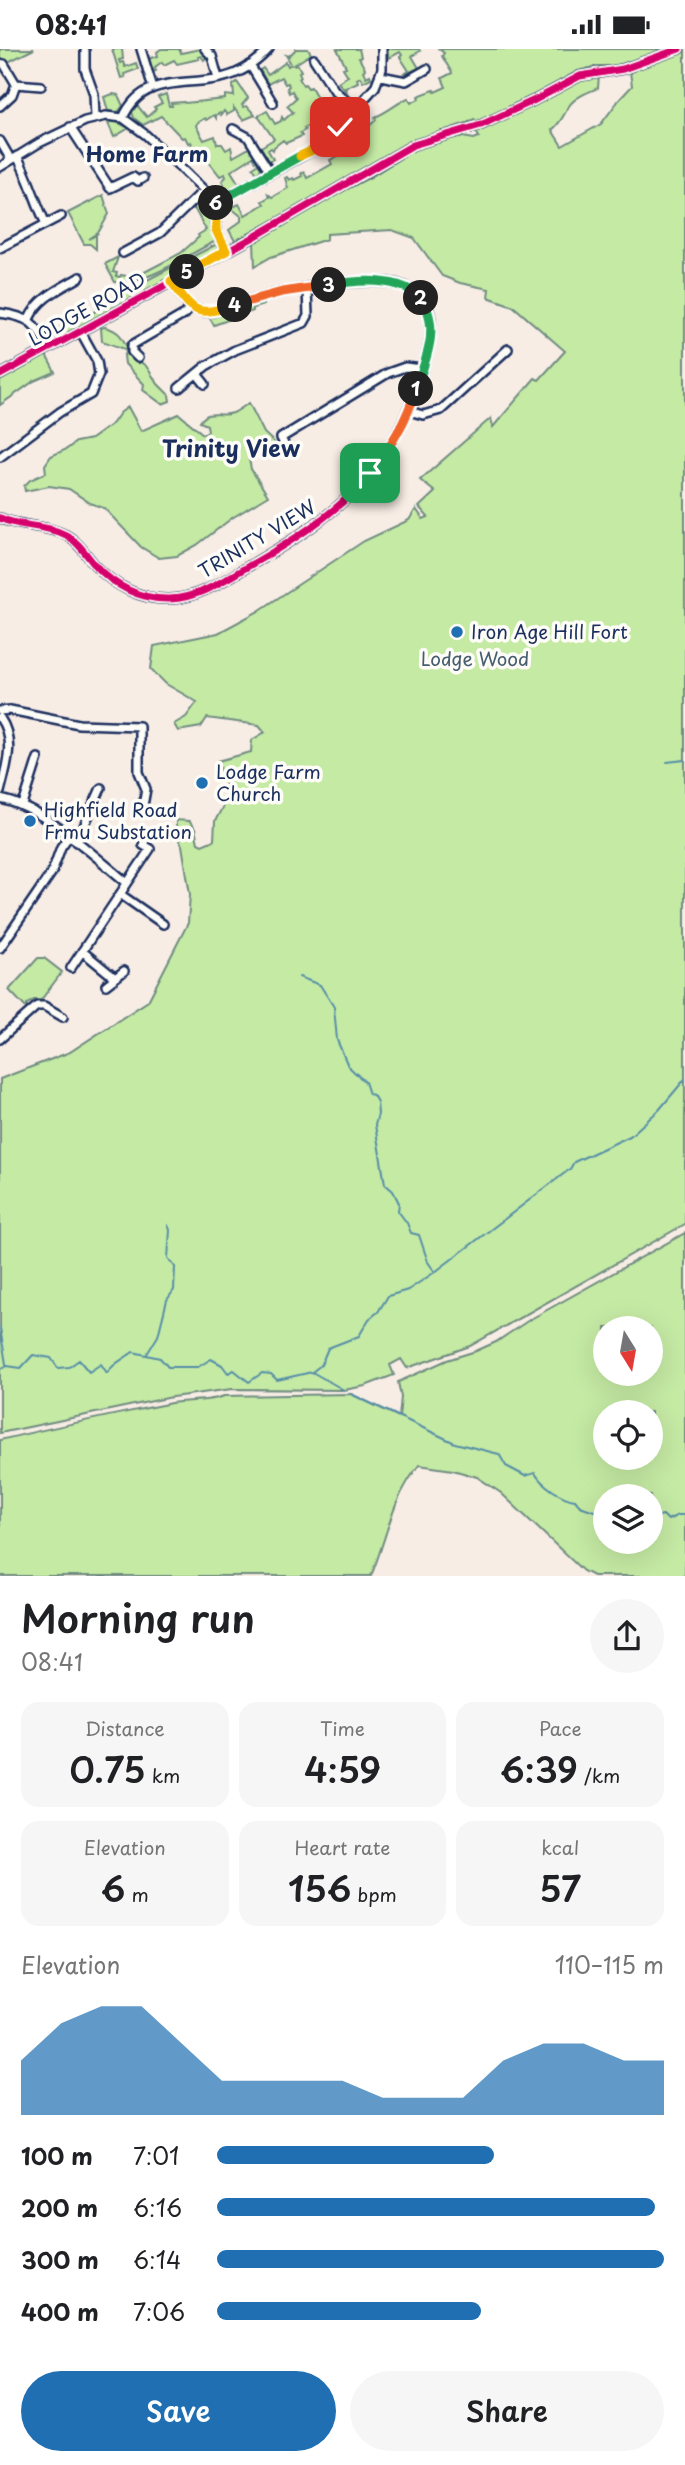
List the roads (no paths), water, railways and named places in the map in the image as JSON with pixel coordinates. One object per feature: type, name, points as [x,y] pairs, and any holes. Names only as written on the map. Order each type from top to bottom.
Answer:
[{"type":"street","points":[[141,49],[153,88]]},
{"type":"street","points":[[205,49],[212,56],[218,78]]},
{"type":"street","points":[[123,118],[133,99],[153,88],[234,74],[269,49]]},
{"type":"street","points":[[215,203],[315,149],[334,133],[381,76],[382,49]]},
{"type":"street","name":"LODGE ROAD","points":[[0,375],[413,145],[481,125],[580,76],[626,68],[679,49]]},
{"type":"street","points":[[85,51],[85,69],[94,94],[96,117]]},
{"type":"street","points":[[314,59],[335,91],[356,109]]},
{"type":"street","points":[[4,64],[16,84]]},
{"type":"street","points":[[250,65],[273,103]]},
{"type":"street","points":[[381,76],[406,81],[426,73]]},
{"type":"street","points":[[16,84],[41,86]]},
{"type":"street","points":[[0,106],[12,95],[16,84]]},
{"type":"street","points":[[0,167],[70,127],[96,117],[123,118],[134,125],[215,203],[216,230],[226,251]]},
{"type":"street","points":[[246,124],[237,131],[248,137],[270,172]]},
{"type":"street","points":[[70,127],[110,188],[129,178],[138,181],[143,178]]},
{"type":"street","points":[[0,141],[27,173],[36,204],[46,224]]},
{"type":"street","points":[[123,253],[160,233],[204,190]]},
{"type":"street","points":[[0,249],[61,216]]},
{"type":"street","points":[[29,319],[34,307],[80,277]]},
{"type":"street","points":[[138,358],[132,352],[132,345],[159,334],[191,307],[171,281]]},
{"type":"street","name":"TRINITY VIEW","points":[[1,520],[37,525],[66,535],[76,542],[110,580],[128,591],[153,598],[170,599],[190,596],[217,584],[325,518],[370,473],[392,443],[409,411],[432,334],[432,321],[427,308],[415,292],[387,282],[336,283],[255,299],[212,312],[202,312],[191,307]]},
{"type":"street","points":[[180,388],[235,350],[304,323],[309,316],[307,288]]},
{"type":"street","points":[[0,313],[29,319],[50,348]]},
{"type":"street","points":[[0,457],[60,412],[91,394],[99,374],[97,361],[81,332]]},
{"type":"street","points":[[409,411],[423,415],[441,410],[508,349]]},
{"type":"street","points":[[280,442],[388,373],[405,367],[423,369]]},
{"type":"street","points":[[197,374],[205,384]]},
{"type":"street","points":[[0,711],[10,710],[79,724],[139,726],[139,772],[146,789],[143,806]]},
{"type":"street","points":[[0,717],[7,729],[9,745],[0,792]]},
{"type":"street","points":[[23,804],[37,758]]},
{"type":"street","points":[[77,842],[101,788]]},
{"type":"street","points":[[0,799],[23,804],[77,842],[127,883]]},
{"type":"street","points":[[71,968],[150,849],[142,845],[148,834]]},
{"type":"street","points":[[0,948],[52,872],[61,847],[69,836]]},
{"type":"street","points":[[120,894],[163,924]]},
{"type":"street","points":[[82,951],[115,978]]},
{"type":"street","points":[[106,985],[124,971]]},
{"type":"street","points":[[0,1039],[37,1006],[44,1006],[62,1017]]},
{"type":"waterway","points":[[667,762],[685,760]]},
{"type":"waterway","points":[[299,977],[320,985],[334,1007],[337,1040],[348,1066],[365,1082],[369,1094],[373,1095],[377,1102],[375,1125],[385,1184],[393,1191],[399,1203],[398,1211],[411,1233],[419,1235],[428,1262],[435,1272]]},
{"type":"waterway","points":[[0,1369],[7,1366],[21,1368],[33,1355],[51,1358],[58,1368],[69,1367],[79,1360],[89,1372],[101,1364],[107,1373],[133,1352],[160,1358],[168,1367],[198,1367],[211,1359],[222,1365],[228,1373],[234,1370],[249,1382],[262,1373],[271,1374],[277,1380],[312,1372],[321,1365],[328,1348],[359,1336],[388,1296],[408,1290],[435,1272],[570,1169],[574,1162],[630,1136],[659,1110],[685,1079]]},
{"type":"waterway","points":[[147,1354],[158,1336],[167,1300],[174,1290],[175,1267],[168,1258],[168,1225]]},
{"type":"waterway","points":[[0,1328],[6,1364]]},
{"type":"waterway","points":[[312,1372],[344,1390]]},
{"type":"waterway","points":[[351,1394],[455,1443],[499,1454],[506,1466],[525,1476],[535,1473],[558,1494],[593,1510]]},
{"type":"waterway","points":[[663,1515],[668,1520],[685,1515]]},
{"type":"place","name":"Iron Age Hill Fort","points":[[457,632]]},
{"type":"place","name":"Lodge Farm Church","points":[[202,783]]},
{"type":"place","name":"Highfield Road Frmu Substation","points":[[30,821]]},
{"type":"district","name":"Home Farm","points":[[147,155]]},
{"type":"district","name":"Trinity View","points":[[231,449]]},
{"type":"park label","name":"Lodge Wood","points":[[475,659]]}]
